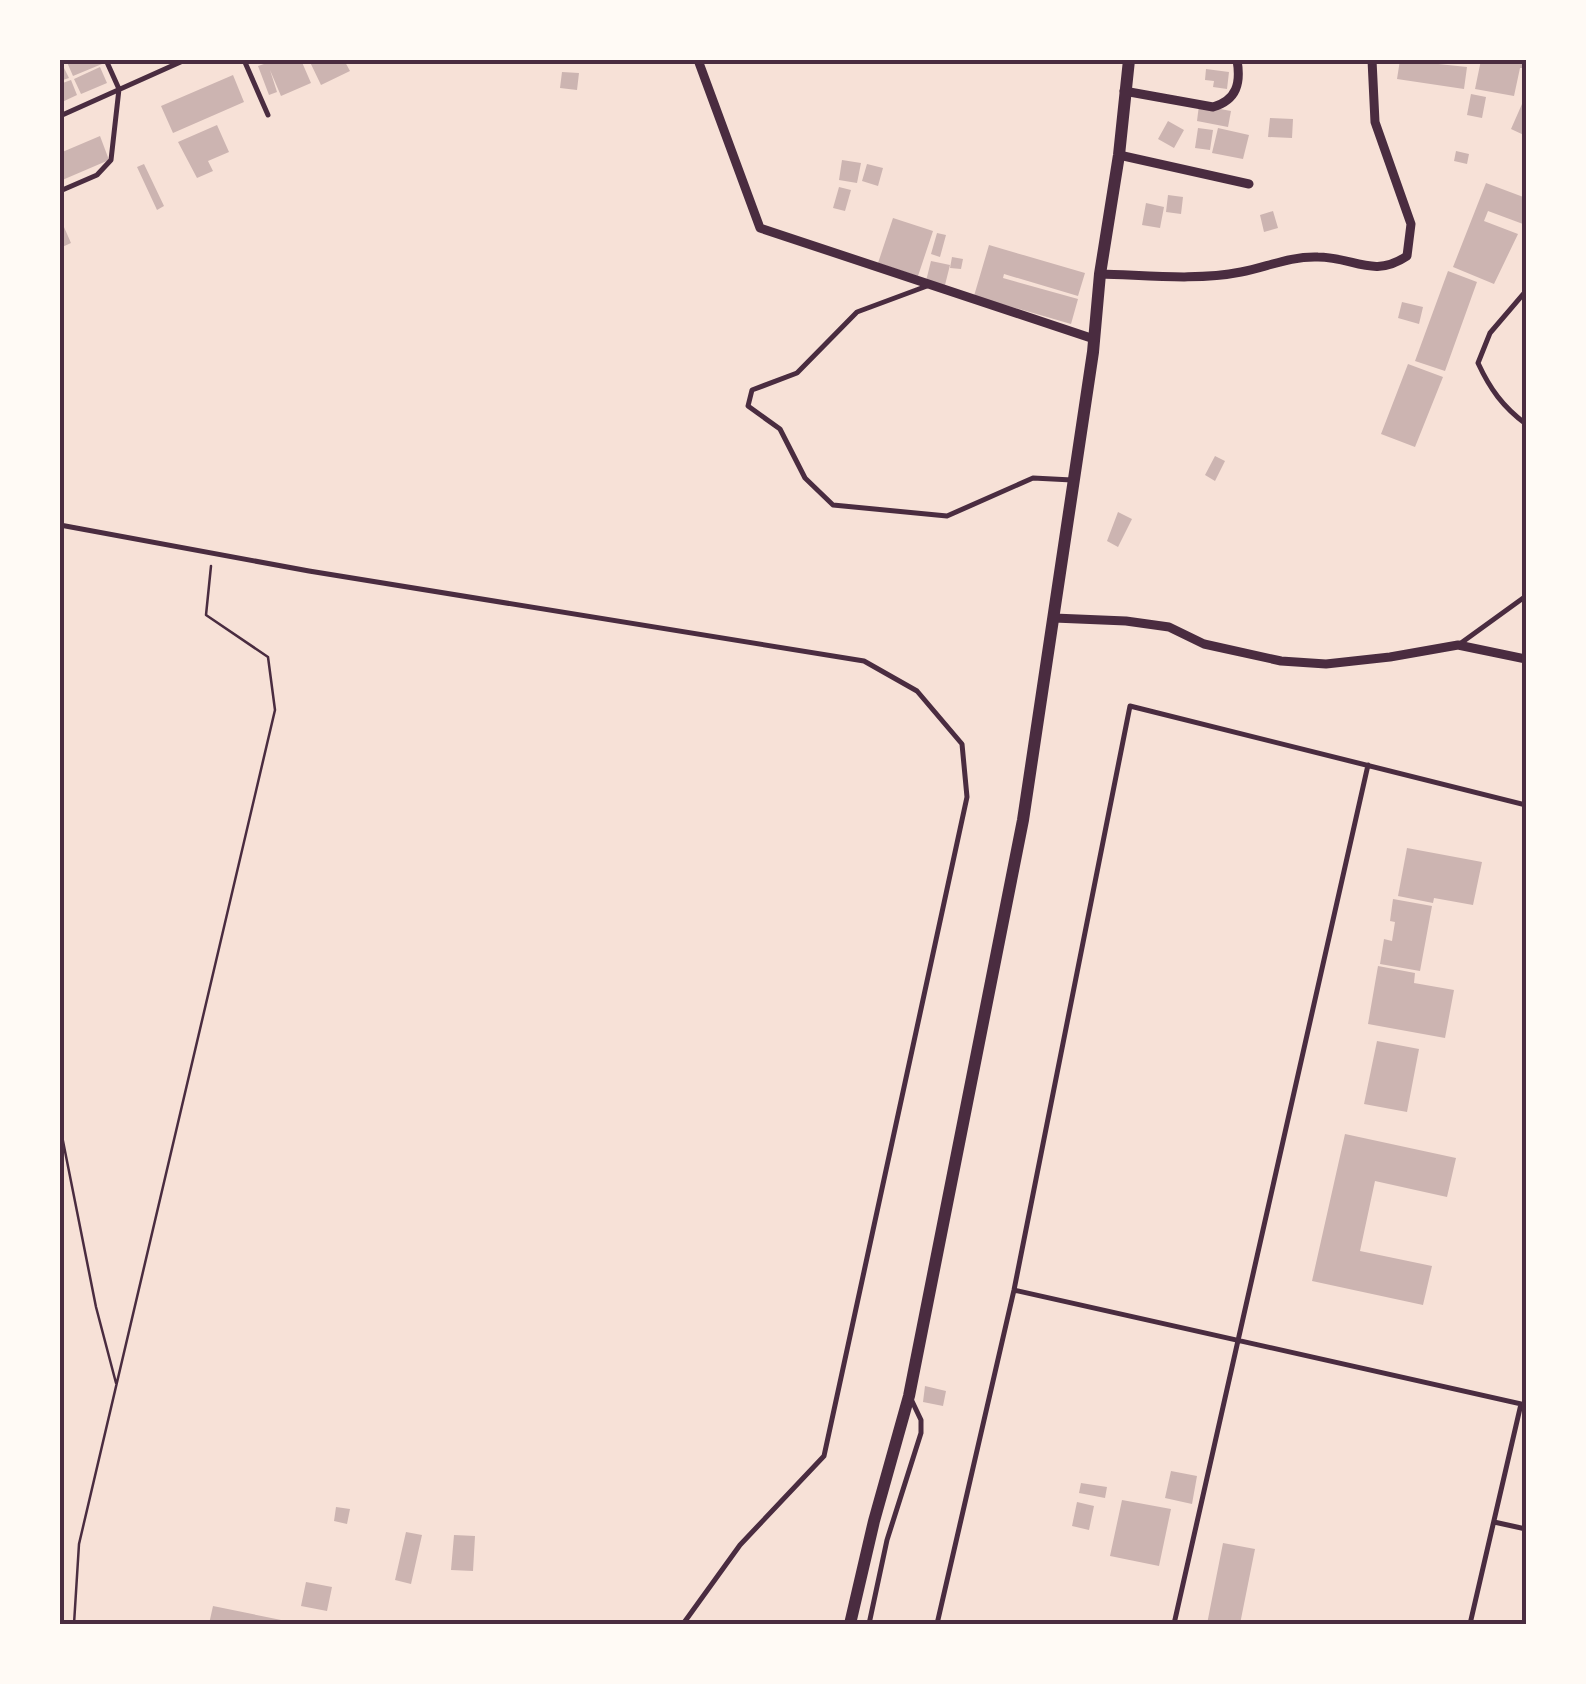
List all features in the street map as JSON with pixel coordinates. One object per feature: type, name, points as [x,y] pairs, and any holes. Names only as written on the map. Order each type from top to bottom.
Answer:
[{"type":"main road","points":[[850,1624],[874,1521],[910,1396],[1023,820],[1094,339],[1129,60]]},
{"type":"street","points":[[698,60],[760,228],[1094,339]]},
{"type":"street","points":[[1124,91],[1213,107],[1226,103],[1235,93],[1240,77],[1237,60]]},
{"type":"street","points":[[1100,274],[1218,274],[1320,256],[1373,268],[1392,266],[1407,256],[1411,224],[1375,122],[1372,60]]},
{"type":"street","points":[[1119,155],[1249,184]]},
{"type":"street","points":[[1054,618],[1126,620],[1169,628],[1204,644],[1281,661],[1326,664],[1458,645],[1526,659]]},
{"type":"lane","points":[[60,192],[108,168],[118,90],[106,60]]},
{"type":"lane","points":[[60,116],[186,60]]},
{"type":"lane","points":[[244,60],[268,115]]},
{"type":"lane","points":[[928,285],[857,312],[798,374],[752,390],[748,406],[780,429],[805,478],[833,504],[948,516],[1034,478],[1072,480]]},
{"type":"lane","points":[[1526,291],[1490,333],[1478,363],[1490,390],[1526,424]]},
{"type":"lane","points":[[60,525],[864,662],[916,690],[962,744],[968,797],[824,1456],[740,1544],[684,1624]]},
{"type":"lane","points":[[1458,645],[1526,596]]},
{"type":"lane","points":[[936,1624],[1014,1290],[1130,706],[1526,805]]},
{"type":"lane","points":[[1174,1624],[1368,766]]},
{"type":"lane","points":[[1014,1290],[1524,1404],[1470,1624]]},
{"type":"lane","points":[[869,1624],[887,1540],[921,1433],[921,1420],[910,1396]]},
{"type":"lane","points":[[1494,1522],[1526,1529]]},
{"type":"path","points":[[74,1624],[79,1544],[274,710],[268,658],[206,615],[213,553]]},
{"type":"path","points":[[60,1126],[96,1308],[116,1384]]},
{"type":"building","points":[[60,60],[69,78],[60,81]]},
{"type":"building","points":[[66,60],[100,60],[102,64],[73,76]]},
{"type":"building","points":[[265,60],[301,60],[311,83],[281,96],[270,70],[277,92],[269,95],[258,66],[267,63]]},
{"type":"building","points":[[309,60],[344,60],[350,71],[321,85]]},
{"type":"building","points":[[1400,60],[1467,67],[1464,89],[1397,79]]},
{"type":"building","points":[[1481,60],[1526,60],[1526,68],[1520,68],[1514,96],[1475,89]]},
{"type":"building","points":[[100,67],[107,83],[81,94],[74,79]]},
{"type":"building","points":[[1206,69],[1229,72],[1227,89],[1213,87],[1214,81],[1205,80]]},
{"type":"building","points":[[562,72],[579,73],[577,90],[560,88]]},
{"type":"building","points":[[233,75],[244,102],[173,133],[161,106]]},
{"type":"building","points":[[71,80],[77,95],[60,103],[60,84]]},
{"type":"building","points":[[1471,94],[1486,97],[1482,118],[1467,115]]},
{"type":"building","points":[[1522,104],[1526,105],[1526,136],[1511,129]]},
{"type":"building","points":[[1199,105],[1231,111],[1228,127],[1197,121]]},
{"type":"building","points":[[1270,118],[1293,119],[1292,138],[1268,137]]},
{"type":"building","points":[[1168,121],[1184,130],[1174,148],[1158,139]]},
{"type":"building","points":[[217,125],[229,152],[208,161],[213,171],[197,178],[178,142]]},
{"type":"building","points":[[1198,128],[1213,130],[1210,150],[1195,148]]},
{"type":"building","points":[[1218,128],[1249,135],[1243,159],[1212,153]]},
{"type":"building","points":[[100,136],[109,160],[60,181],[60,153]]},
{"type":"building","points":[[1456,151],[1469,154],[1467,164],[1454,161]]},
{"type":"building","points":[[842,160],[861,163],[857,183],[839,180]]},
{"type":"building","points":[[144,164],[164,206],[157,210],[137,167]]},
{"type":"building","points":[[867,164],[883,168],[878,186],[862,181]]},
{"type":"building","points":[[1486,183],[1526,198],[1523,224],[1488,211],[1484,221],[1518,234],[1494,284],[1453,267]]},
{"type":"building","points":[[839,187],[851,190],[845,211],[833,208]]},
{"type":"building","points":[[1168,195],[1183,197],[1181,214],[1166,212]]},
{"type":"building","points":[[1146,203],[1164,207],[1160,228],[1142,225]]},
{"type":"building","points":[[1273,211],[1278,228],[1264,232],[1260,215]]},
{"type":"building","points":[[60,218],[71,243],[60,248]]},
{"type":"building","points":[[893,218],[933,231],[918,276],[878,263]]},
{"type":"building","points":[[937,233],[946,235],[940,257],[931,254]]},
{"type":"building","points":[[989,245],[1085,273],[1078,296],[1004,274],[1003,278],[1078,299],[1071,324],[974,296]]},
{"type":"building","points":[[952,257],[963,259],[961,269],[950,268]]},
{"type":"building","points":[[931,261],[950,265],[945,285],[926,281]]},
{"type":"building","points":[[1448,271],[1477,282],[1445,371],[1415,361]]},
{"type":"building","points":[[1402,302],[1423,307],[1419,324],[1398,318]]},
{"type":"building","points":[[1408,364],[1443,377],[1415,447],[1381,434]]},
{"type":"building","points":[[1215,456],[1225,461],[1215,481],[1205,475]]},
{"type":"building","points":[[1118,512],[1132,519],[1118,547],[1107,541]]},
{"type":"building","points":[[1407,848],[1482,862],[1473,905],[1398,896]]},
{"type":"building","points":[[1393,899],[1432,906],[1420,971],[1380,964],[1384,939],[1392,941]]},
{"type":"building","points":[[1378,966],[1415,973],[1414,983],[1454,990],[1445,1038],[1368,1024]]},
{"type":"building","points":[[1377,1041],[1419,1049],[1407,1112],[1364,1104]]},
{"type":"building","points":[[1345,1134],[1456,1158],[1447,1197],[1375,1181],[1360,1251],[1432,1266],[1423,1305],[1312,1281]]},
{"type":"building","points":[[925,1386],[946,1391],[943,1406],[923,1402]]},
{"type":"building","points":[[1171,1471],[1197,1476],[1192,1504],[1165,1498]]},
{"type":"building","points":[[1081,1483],[1107,1487],[1105,1498],[1079,1493]]},
{"type":"building","points":[[1122,1500],[1171,1509],[1159,1566],[1110,1556]]},
{"type":"building","points":[[1077,1502],[1094,1506],[1089,1530],[1072,1526]]},
{"type":"building","points":[[336,1507],[350,1509],[347,1524],[334,1521]]},
{"type":"building","points":[[406,1532],[422,1535],[411,1584],[395,1580]]},
{"type":"building","points":[[454,1535],[475,1536],[473,1571],[451,1570]]},
{"type":"building","points":[[1223,1543],[1255,1549],[1240,1624],[1207,1624]]},
{"type":"building","points":[[306,1582],[332,1587],[327,1611],[301,1606]]},
{"type":"building","points":[[213,1606],[291,1622],[209,1624]]}]
